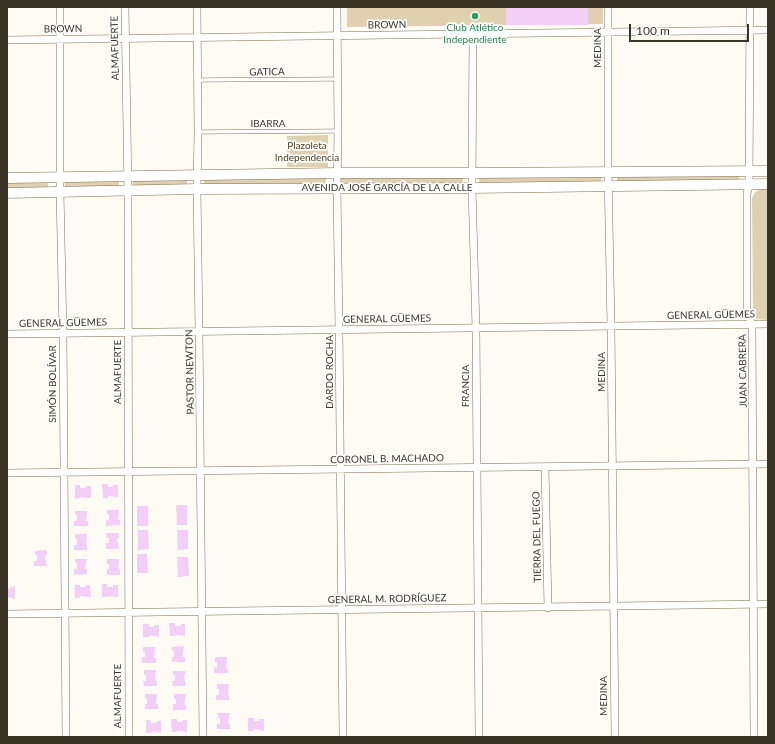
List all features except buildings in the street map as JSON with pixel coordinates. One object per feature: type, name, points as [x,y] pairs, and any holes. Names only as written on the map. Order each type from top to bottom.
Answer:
[{"type":"main road","name":"AVENIDA JOSÉ GARCÍA DE LA CALLE","points":[[7,178],[337,173],[768,171]]},
{"type":"main road","name":"AVENIDA JOSÉ GARCÍA DE LA CALLE","points":[[7,193],[197,189],[472,188],[768,184]]},
{"type":"street","name":"SIMÓN BOLÍVAR","points":[[60,7],[60,192],[63,333],[66,737]]},
{"type":"street","name":"ALMAFUERTE","points":[[125,7],[128,177],[129,737]]},
{"type":"street","name":"PASTOR NEWTON","points":[[196,7],[203,737]]},
{"type":"street","name":"DARDO ROCHA","points":[[337,7],[337,188],[340,330],[343,737]]},
{"type":"street","name":"MEDINA","points":[[608,7],[608,172],[615,737]]},
{"type":"street","name":"JUAN CABRERA","points":[[750,7],[750,185],[747,193],[748,316],[752,324],[754,464],[754,737]]},
{"type":"street","name":"BROWN","points":[[7,40],[768,30]]},
{"type":"street","name":"FRANCIA","points":[[473,34],[472,188],[476,328],[479,737]]},
{"type":"street","name":"GENERAL GÜEMES","points":[[7,334],[768,324]]},
{"type":"street","name":"CORONEL B. MACHADO","points":[[7,474],[768,464]]},
{"type":"street","name":"TIERRA DEL FUEGO","points":[[545,467],[548,608]]},
{"type":"street","name":"GENERAL M. RODRÍGUEZ","points":[[7,614],[768,604]]},
{"type":"lane","name":"GATICA","points":[[197,80],[337,79]]},
{"type":"lane","name":"IBARRA","points":[[198,132],[338,131]]},
{"type":"green space","name":"Club Atlético Independiente","points":[[347,7],[603,7],[603,24],[347,27]]},
{"type":"green space","name":"Plazoleta Independencia","points":[[328,135],[328,167],[287,167],[287,136]]},
{"type":"green space","points":[[739,174],[739,182],[617,184],[617,176]]},
{"type":"green space","points":[[601,175],[601,183],[479,185],[479,178]]},
{"type":"green space","points":[[341,177],[463,177],[463,185],[341,185]]},
{"type":"green space","points":[[204,178],[326,178],[326,185],[204,186]]},
{"type":"green space","points":[[187,179],[187,187],[133,187],[133,180]]},
{"type":"green space","points":[[119,180],[119,187],[65,188],[65,181]]},
{"type":"green space","points":[[7,181],[48,181],[48,188],[7,189]]},
{"type":"green space","points":[[761,189],[768,189],[768,320],[756,319],[753,313],[752,198],[755,192]]},
{"type":"place","name":"Club Atlético Independiente","points":[[475,16]]}]
